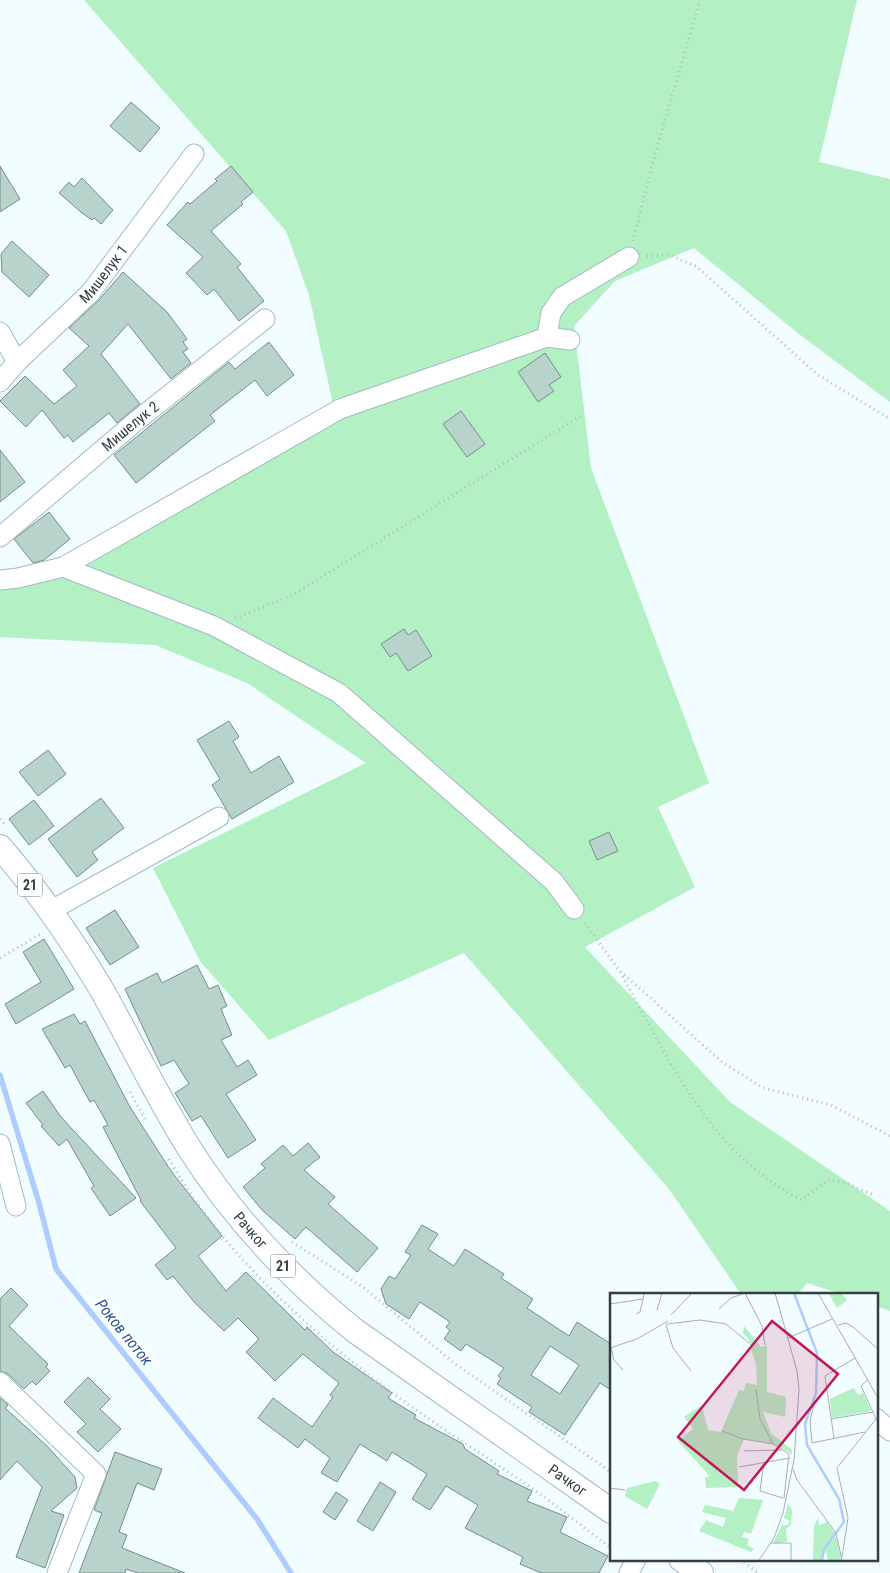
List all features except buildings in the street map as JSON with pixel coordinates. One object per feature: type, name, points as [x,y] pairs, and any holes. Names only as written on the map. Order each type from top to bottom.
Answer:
[{"type":"main road","name":"Рачког","points":[[6,841],[104,994],[189,1148],[216,1188],[272,1255],[316,1298],[354,1330],[610,1510]]},
{"type":"main road","points":[[682,1560],[701,1573]]},
{"type":"street","name":"Мишелук 1","points":[[0,382],[17,362],[90,293],[194,154]]},
{"type":"street","points":[[547,337],[551,313],[562,297],[629,257]]},
{"type":"street","name":"Мишелук 2","points":[[0,537],[135,422],[265,319]]},
{"type":"street","points":[[0,332],[17,362]]},
{"type":"street","points":[[0,580],[18,578],[63,567],[340,409],[547,337],[570,340]]},
{"type":"street","points":[[63,567],[214,626],[339,693],[554,882],[574,909]]},
{"type":"street","points":[[55,917],[219,817]]},
{"type":"street","points":[[0,1144],[16,1206]]},
{"type":"street","points":[[0,1382],[96,1474],[57,1573]]},
{"type":"street","points":[[878,1420],[890,1431]]},
{"type":"street","points":[[629,1573],[636,1560]]},
{"type":"path","points":[[700,0],[654,158],[629,257],[670,255],[697,267],[818,375],[890,419]]},
{"type":"path","points":[[214,626],[291,596],[584,414]]},
{"type":"path","points":[[0,819],[6,841]]},
{"type":"path","points":[[574,909],[618,970],[703,1115],[741,1159],[782,1190],[802,1200],[828,1180],[844,1182],[873,1194]]},
{"type":"path","points":[[0,958],[55,917]]},
{"type":"path","points":[[618,970],[722,1062],[763,1088],[830,1105],[890,1136]]},
{"type":"path","points":[[284,1236],[298,1247],[363,1287],[454,1363],[610,1471]]},
{"type":"path","points":[[741,1560],[758,1573]]},
{"type":"green space","points":[[84,0],[857,0],[819,162],[890,179],[890,402],[799,334],[694,248],[615,281],[574,326],[591,468],[709,783],[658,807],[695,887],[585,947],[730,1102],[890,1211],[890,1311],[878,1307],[878,1293],[839,1293],[807,1283],[799,1293],[740,1293],[669,1189],[464,953],[269,1040],[200,961],[153,868],[366,763],[247,683],[155,645],[0,637],[0,580],[59,568],[335,413],[309,295],[286,231]]},
{"type":"waterway","name":"Роков поток","points":[[0,1075],[39,1203],[56,1269],[257,1519],[291,1573]]}]
